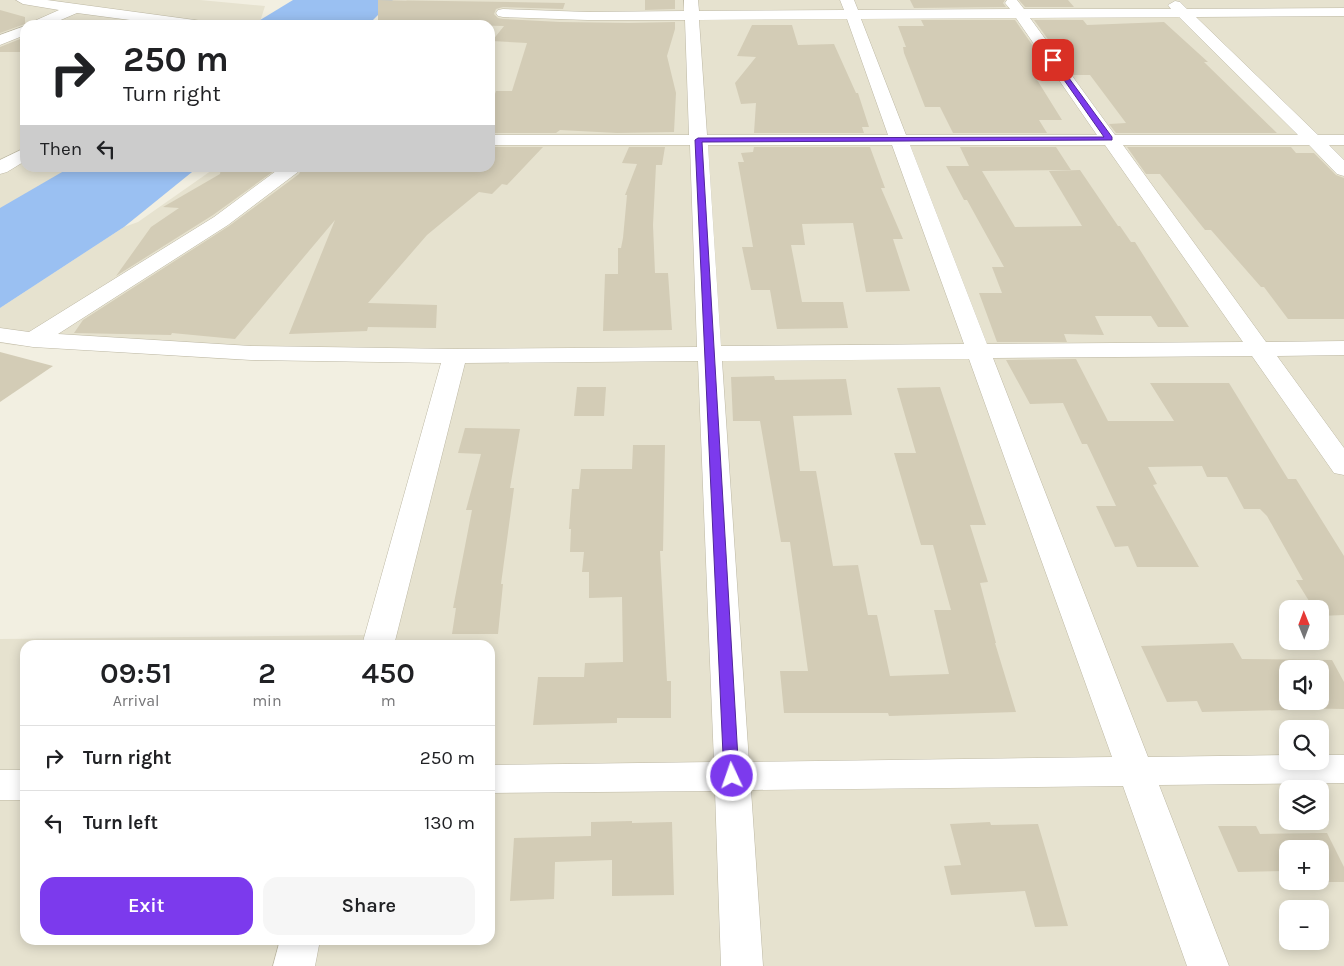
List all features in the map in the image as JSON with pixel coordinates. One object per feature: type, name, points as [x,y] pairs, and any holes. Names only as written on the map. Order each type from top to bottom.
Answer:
[{"type":"street","points":[[23,0],[75,9],[162,20]]},
{"type":"street","points":[[517,0],[497,17],[588,16],[692,8],[850,7],[1015,7],[1182,12],[1343,12]]},
{"type":"street","points":[[1171,0],[1344,170]]},
{"type":"street","points":[[1326,0],[1343,12]]},
{"type":"street","points":[[850,7],[1208,966]]},
{"type":"street","points":[[1015,7],[1344,467]]},
{"type":"street","points":[[692,8],[742,966]]},
{"type":"street","points":[[49,20],[75,9]]},
{"type":"street","points":[[0,40],[20,32]]},
{"type":"street","points":[[495,140],[1344,140]]},
{"type":"street","points":[[0,168],[20,156]]},
{"type":"street","points":[[33,340],[221,221],[286,172]]},
{"type":"street","points":[[0,335],[33,340],[251,354],[455,356],[1344,348]]},
{"type":"street","points":[[379,640],[455,356]]},
{"type":"street","points":[[495,779],[1344,769]]},
{"type":"street","points":[[0,785],[20,785]]},
{"type":"street","points":[[294,966],[299,945]]},
{"type":"shaded area","points":[[0,0],[200,0],[265,6],[261,20],[20,20],[20,172],[75,172],[0,215]]},
{"type":"shaded area","points":[[407,0],[1344,0],[1344,966],[0,966],[0,639],[366,635],[442,362],[236,360],[0,343],[0,308],[124,227],[138,222],[209,172],[495,172],[495,20],[386,20]]},
{"type":"water","points":[[293,0],[393,0],[373,20],[260,20]]},
{"type":"water","points":[[62,172],[192,172],[124,227],[0,308],[0,208]]},
{"type":"building","points":[[378,0],[565,3],[563,9],[503,7],[496,9],[494,14],[498,18],[503,19],[560,22],[675,22],[675,29],[667,56],[676,93],[674,132],[617,133],[560,130],[556,133],[495,133],[496,91],[512,91],[527,43],[495,41],[495,37],[504,26],[495,26],[495,20],[378,20]]},
{"type":"building","points":[[645,0],[675,0],[675,9],[645,10]]},
{"type":"building","points":[[910,0],[1005,0],[1003,3],[1006,7],[914,8]]},
{"type":"building","points":[[1019,0],[1068,0],[1074,7],[1025,7]]},
{"type":"building","points":[[0,10],[25,17],[25,20],[20,20],[20,26],[0,33]]},
{"type":"building","points":[[921,20],[1015,20],[1053,75],[1034,75],[1062,120],[1039,120],[1047,133],[953,133],[940,107],[925,107],[904,53],[903,47],[906,47],[898,26],[924,26]]},
{"type":"building","points":[[1034,20],[1083,20],[1087,25],[1164,22],[1208,62],[1204,62],[1277,133],[1116,133],[1109,124],[1126,123],[1090,75],[1074,75]]},
{"type":"building","points":[[752,25],[792,25],[798,45],[834,44],[856,93],[858,93],[869,127],[862,127],[864,133],[754,133],[756,103],[741,104],[735,83],[756,57],[737,56]]},
{"type":"building","points":[[20,39],[20,52],[0,52],[0,47]]},
{"type":"building","points":[[495,147],[543,147],[507,185],[502,184],[492,194],[479,192],[427,235],[368,303],[437,305],[436,328],[368,327],[367,331],[289,334],[335,220],[235,339],[172,333],[171,335],[74,333],[83,320],[229,226],[300,172],[495,172]]},
{"type":"building","points":[[629,147],[665,147],[662,165],[656,165],[653,225],[655,273],[668,273],[672,330],[603,331],[605,274],[618,274],[618,248],[621,248],[623,238],[627,195],[625,195],[637,164],[622,163]]},
{"type":"building","points":[[754,147],[870,147],[885,188],[881,188],[903,239],[893,239],[910,291],[866,292],[853,223],[802,224],[805,245],[791,245],[802,302],[843,302],[848,328],[777,329],[770,290],[751,290],[742,247],[753,247],[738,162],[744,162],[741,153],[753,152]]},
{"type":"building","points":[[960,147],[1056,147],[1071,170],[982,171],[1015,227],[1082,226],[1049,171],[1080,170],[1118,226],[1120,226],[1131,242],[1135,242],[1189,327],[1158,327],[1151,316],[1095,316],[1104,335],[1064,334],[1067,342],[997,342],[979,293],[1002,293],[992,267],[1004,267],[946,166],[969,166]]},
{"type":"building","points":[[1127,147],[1291,147],[1296,153],[1314,153],[1336,175],[1344,178],[1344,319],[1288,319],[1264,287],[1261,287],[1211,230],[1205,230],[1160,174],[1146,174]]},
{"type":"building","points":[[220,172],[272,172],[213,215],[116,276],[151,227],[179,208],[163,207],[220,174]]},
{"type":"building","points":[[0,352],[53,366],[0,402]]},
{"type":"building","points":[[1076,359],[1108,421],[1174,421],[1150,383],[1229,383],[1288,479],[1296,479],[1344,556],[1344,615],[1329,616],[1329,600],[1308,600],[1296,580],[1303,580],[1267,516],[1260,509],[1244,509],[1227,477],[1207,477],[1202,466],[1148,467],[1157,484],[1153,485],[1199,567],[1137,567],[1128,546],[1115,547],[1096,506],[1116,506],[1087,444],[1082,444],[1063,403],[1030,404],[1006,360]]},
{"type":"building","points":[[774,376],[775,380],[846,379],[852,415],[793,416],[800,471],[816,471],[833,566],[858,565],[868,615],[877,615],[890,676],[949,674],[934,610],[951,610],[933,545],[921,545],[894,453],[916,453],[897,388],[940,387],[986,525],[970,525],[988,582],[980,583],[995,643],[1016,712],[889,716],[888,713],[784,713],[780,671],[808,671],[790,542],[781,542],[760,421],[733,421],[731,377]]},
{"type":"building","points":[[577,387],[606,387],[604,416],[574,416]]},
{"type":"building","points":[[465,428],[520,429],[510,488],[514,488],[501,584],[503,584],[498,634],[452,634],[456,608],[453,608],[472,510],[466,510],[481,454],[458,453]]},
{"type":"building","points":[[633,445],[665,445],[663,551],[660,551],[667,681],[671,681],[671,718],[617,718],[617,723],[533,725],[538,677],[584,677],[585,663],[623,662],[622,597],[589,598],[589,572],[582,572],[584,552],[570,552],[571,529],[569,529],[572,489],[579,489],[581,469],[632,469]]},
{"type":"building","points":[[1233,643],[1242,659],[1332,660],[1344,682],[1344,709],[1329,709],[1329,660],[1279,660],[1279,710],[1288,710],[1202,712],[1197,701],[1167,702],[1141,646]]},
{"type":"building","points":[[632,821],[632,823],[672,822],[674,895],[612,896],[612,860],[555,862],[554,899],[510,901],[514,838],[591,836],[591,822]]},
{"type":"building","points":[[990,822],[991,825],[1038,824],[1068,926],[1035,927],[1025,891],[951,895],[944,866],[961,865],[950,824]]},
{"type":"building","points":[[1218,826],[1256,826],[1260,834],[1327,833],[1344,867],[1344,882],[1329,882],[1329,840],[1279,840],[1279,871],[1238,872]]},
{"type":"route","points":[[732,776],[698,140],[1109,139],[1053,60]]}]
